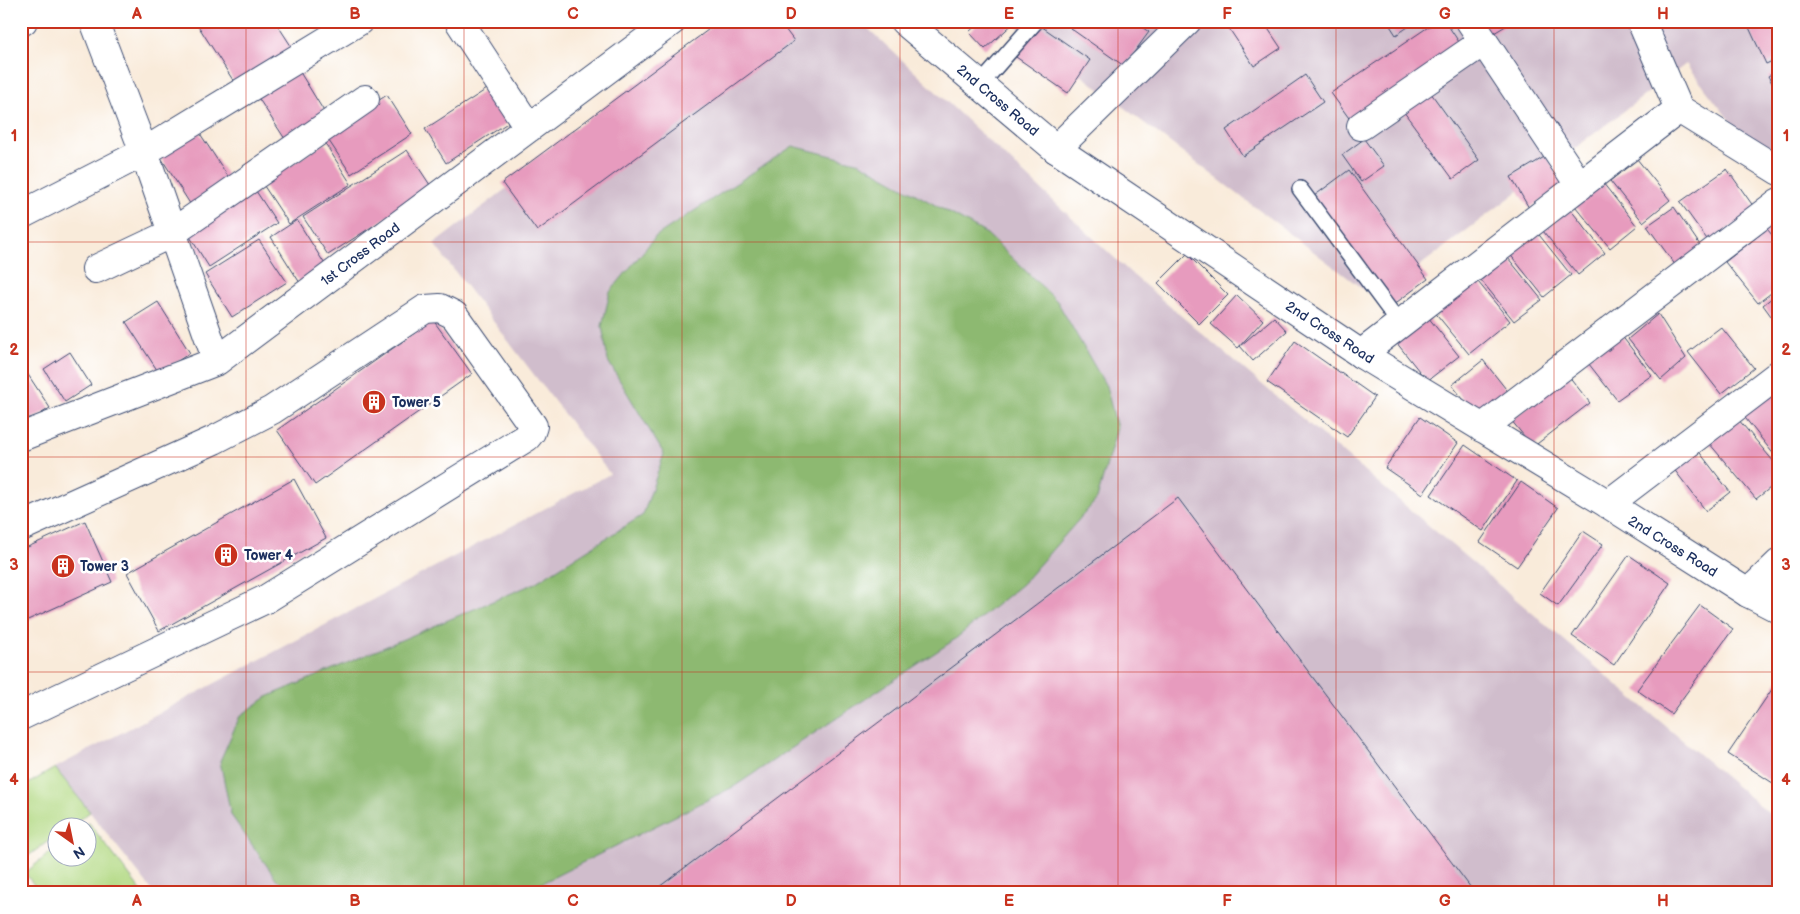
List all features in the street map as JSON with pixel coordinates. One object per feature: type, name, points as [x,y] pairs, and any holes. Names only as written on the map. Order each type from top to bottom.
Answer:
[{"type":"street","points":[[94,21],[144,152],[217,362]]},
{"type":"street","points":[[21,215],[144,152],[359,21]]},
{"type":"street","points":[[460,21],[529,128]]},
{"type":"street","name":"1st Cross Road","points":[[21,437],[217,362],[672,21]]},
{"type":"street","name":"2nd Cross Road","points":[[904,21],[1056,150],[1361,354],[1608,504],[1748,593],[1779,609]]},
{"type":"street","points":[[1056,150],[1187,21]]},
{"type":"street","points":[[1641,21],[1679,109],[1779,171]]},
{"type":"street","points":[[1361,126],[1477,31],[1580,186]]},
{"type":"street","points":[[96,270],[172,233],[365,99]]},
{"type":"street","points":[[1361,354],[1679,109]]},
{"type":"street","points":[[1482,428],[1779,202]]},
{"type":"street","points":[[21,527],[214,440],[272,410],[425,309],[440,308],[454,315],[533,426],[527,437],[266,600],[21,716]]},
{"type":"street","points":[[1608,504],[1779,374]]},
{"type":"street","points":[[1748,593],[1779,563]]},
{"type":"lane","points":[[980,85],[1036,21]]},
{"type":"lane","points":[[1300,189],[1400,324]]},
{"type":"shaded area","points":[[725,21],[860,21],[1134,276],[1779,822],[1779,893],[154,893],[98,822],[98,816],[93,816],[55,768],[610,474],[434,244]]},
{"type":"shaded area","points":[[1010,21],[1779,21],[1779,184],[1686,64],[1376,299]]},
{"type":"green space","points":[[793,146],[860,163],[987,234],[1057,301],[1106,386],[1117,428],[1097,499],[1022,584],[954,640],[735,786],[522,893],[294,893],[277,880],[231,815],[220,761],[240,716],[267,697],[533,584],[643,515],[664,454],[608,361],[602,326],[610,292],[656,236]]},
{"type":"green space","points":[[55,768],[90,812],[84,816],[48,816],[48,842],[21,861],[21,788]]},
{"type":"green space","points":[[98,835],[143,893],[40,893],[25,873],[48,854],[48,866],[98,866]]},
{"type":"building","points":[[202,21],[275,21],[295,52],[238,88],[197,24]]},
{"type":"building","points":[[720,21],[779,21],[794,41],[537,231],[502,183]]},
{"type":"building","points":[[981,21],[1016,21],[985,49],[969,32]]},
{"type":"building","points":[[1075,21],[1133,21],[1149,32],[1124,66],[1070,28]]},
{"type":"building","points":[[1224,21],[1263,21],[1281,48],[1254,66]]},
{"type":"building","points":[[1387,21],[1417,21],[1396,35]]},
{"type":"building","points":[[1437,21],[1445,21],[1461,45],[1351,121],[1331,93]]},
{"type":"building","points":[[1474,21],[1514,21],[1484,39]]},
{"type":"building","points":[[1746,21],[1779,21],[1779,58],[1766,64]]},
{"type":"building","points":[[1038,24],[1090,60],[1068,93],[1016,57]]},
{"type":"building","points":[[298,69],[325,113],[285,139],[257,96]]},
{"type":"building","points":[[1779,70],[1779,95],[1768,76]]},
{"type":"building","points":[[1305,75],[1323,102],[1243,156],[1226,130]]},
{"type":"building","points":[[487,89],[509,122],[446,163],[425,129]]},
{"type":"building","points":[[1428,89],[1479,160],[1453,179],[1401,108]]},
{"type":"building","points":[[387,95],[412,134],[351,174],[325,135]]},
{"type":"building","points":[[199,132],[233,184],[194,210],[160,156]]},
{"type":"building","points":[[1364,139],[1384,166],[1361,182],[1342,155]]},
{"type":"building","points":[[325,143],[351,184],[289,224],[262,183]]},
{"type":"building","points":[[407,150],[432,188],[328,255],[303,217]]},
{"type":"building","points":[[1546,156],[1564,186],[1529,208],[1511,177]]},
{"type":"building","points":[[1637,159],[1670,200],[1643,222],[1610,181]]},
{"type":"building","points":[[1727,169],[1756,210],[1709,242],[1680,202]]},
{"type":"building","points":[[1349,170],[1428,279],[1393,305],[1314,196]]},
{"type":"building","points":[[1603,183],[1637,226],[1610,248],[1575,206]]},
{"type":"building","points":[[254,188],[277,223],[209,267],[187,232]]},
{"type":"building","points":[[1674,207],[1702,248],[1676,266],[1647,226]]},
{"type":"building","points":[[1570,209],[1605,253],[1578,275],[1543,231]]},
{"type":"building","points":[[297,220],[326,266],[300,283],[271,237]]},
{"type":"building","points":[[1767,229],[1779,243],[1779,287],[1758,303],[1725,262]]},
{"type":"building","points":[[1536,231],[1571,275],[1544,297],[1509,253]]},
{"type":"building","points":[[259,240],[287,282],[232,317],[205,274]]},
{"type":"building","points":[[1187,254],[1228,295],[1199,324],[1158,283]]},
{"type":"building","points":[[1508,258],[1542,300],[1514,321],[1481,280]]},
{"type":"building","points":[[1474,277],[1510,321],[1469,354],[1433,310]]},
{"type":"building","points":[[1779,292],[1779,327],[1763,305]]},
{"type":"building","points":[[1237,295],[1263,320],[1238,348],[1211,324]]},
{"type":"building","points":[[158,302],[190,353],[159,373],[126,322]]},
{"type":"building","points":[[1658,314],[1686,358],[1661,380],[1628,339]]},
{"type":"building","points":[[1274,317],[1287,331],[1253,361],[1240,346]]},
{"type":"building","points":[[1428,317],[1459,356],[1427,381],[1396,342]]},
{"type":"building","name":"Tower 5","points":[[433,320],[472,374],[315,485],[277,430]]},
{"type":"building","points":[[1721,327],[1754,368],[1721,394],[1688,352]]},
{"type":"building","points":[[1621,335],[1652,375],[1617,400],[1585,359]]},
{"type":"building","points":[[1295,341],[1375,397],[1347,437],[1267,382]]},
{"type":"building","points":[[70,352],[91,385],[65,402],[44,369]]},
{"type":"building","points":[[1483,360],[1513,398],[1482,423],[1452,385]]},
{"type":"building","points":[[21,364],[50,408],[21,426]]},
{"type":"building","points":[[1568,375],[1590,403],[1533,447],[1511,420]]},
{"type":"building","points":[[1772,390],[1779,399],[1779,461],[1742,414]]},
{"type":"building","points":[[1420,417],[1458,443],[1423,494],[1385,468]]},
{"type":"building","points":[[1738,419],[1779,468],[1779,481],[1756,499],[1709,443]]},
{"type":"building","points":[[1465,445],[1517,481],[1483,531],[1431,495]]},
{"type":"building","points":[[1697,449],[1730,492],[1706,511],[1673,468]]},
{"type":"building","name":"Tower 4","points":[[294,479],[326,538],[159,631],[127,573]]},
{"type":"building","points":[[1521,482],[1558,508],[1517,567],[1480,542]]},
{"type":"building","points":[[1178,498],[1473,893],[651,893]]},
{"type":"building","name":"Tower 3","points":[[85,521],[112,582],[21,623],[21,550]]},
{"type":"building","points":[[1583,531],[1603,544],[1558,606],[1540,593]]},
{"type":"building","points":[[1629,555],[1670,583],[1614,665],[1572,636]]},
{"type":"building","points":[[1700,605],[1733,629],[1671,714],[1637,690]]},
{"type":"building","points":[[1779,679],[1779,787],[1728,754]]},
{"type":"place","name":"Tower 5","points":[[374,402]]},
{"type":"place","name":"Tower 4","points":[[226,555]]},
{"type":"place","name":"Tower 3","points":[[63,566]]}]
